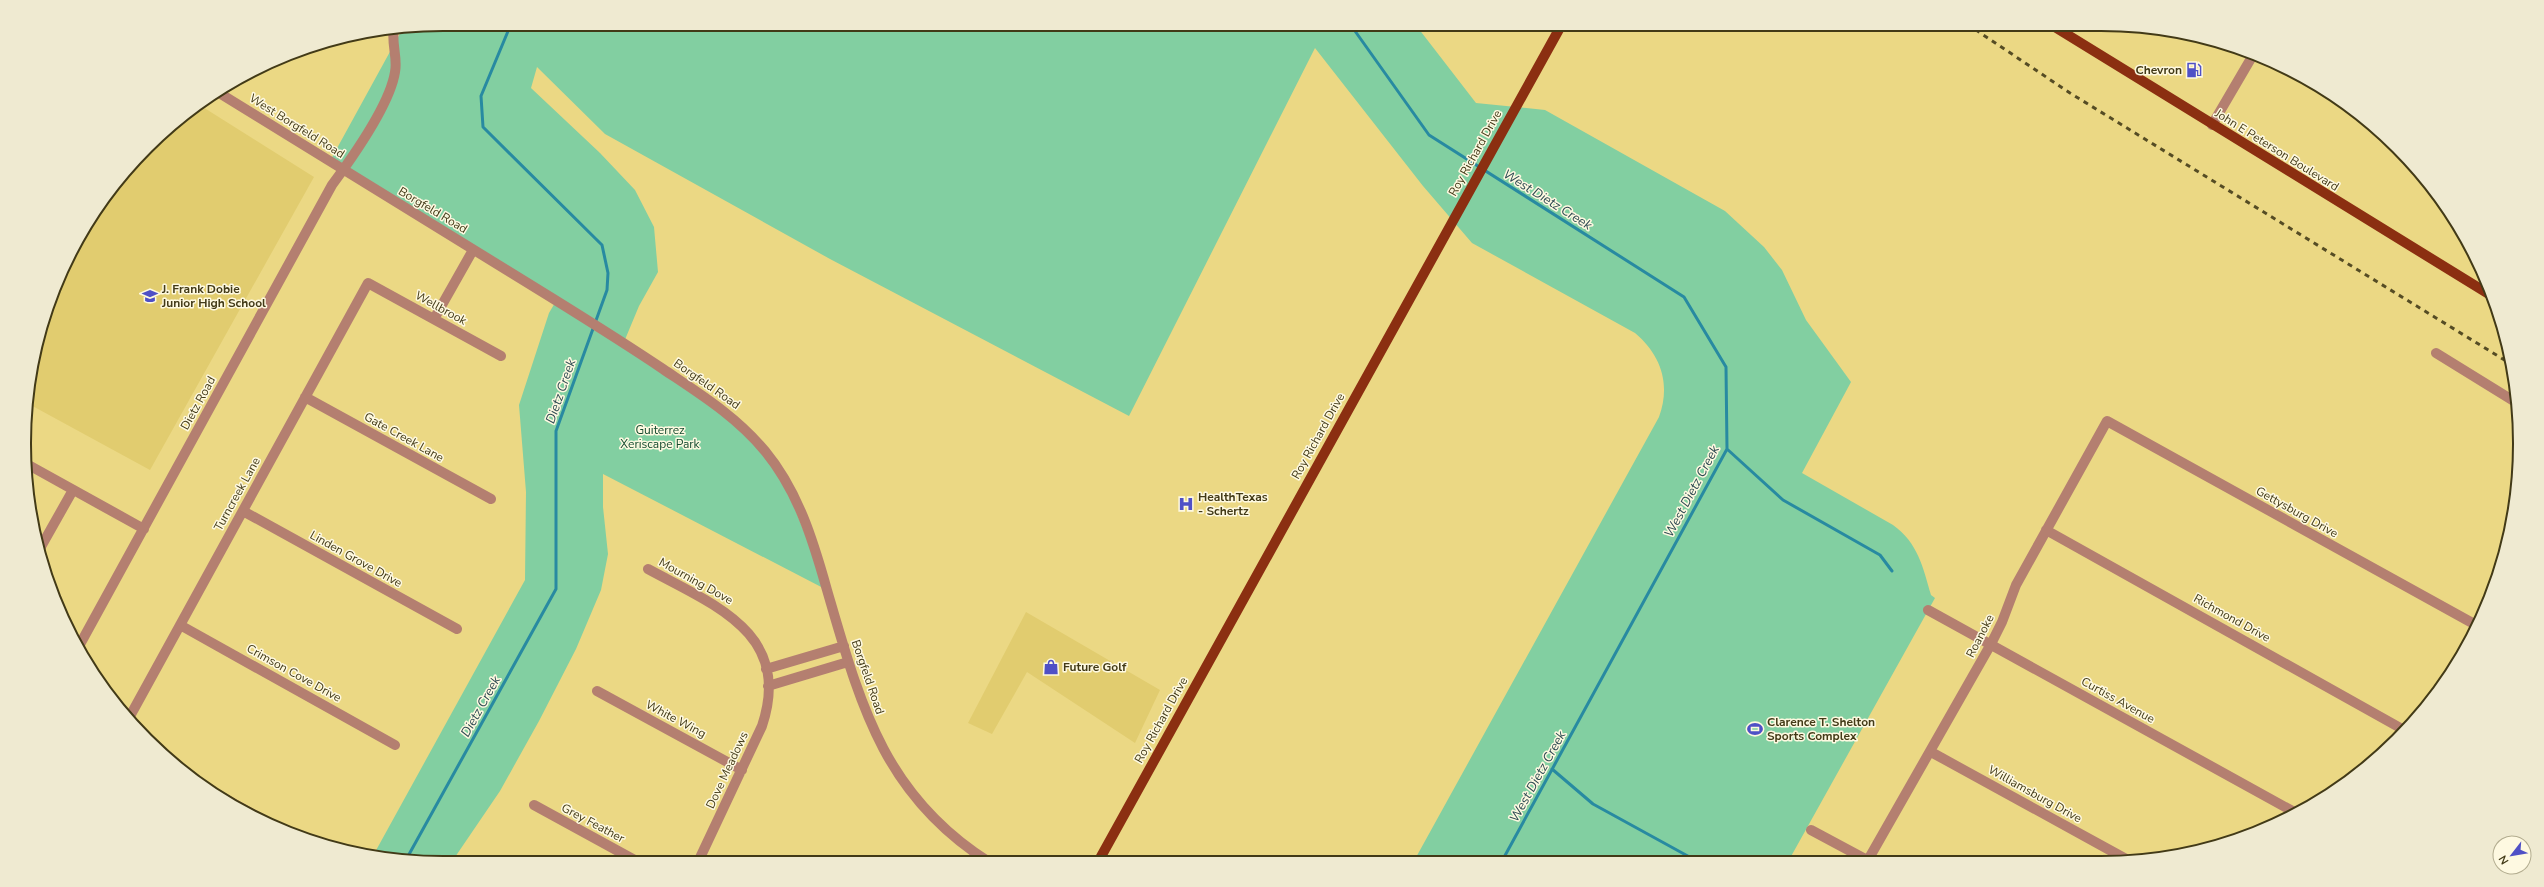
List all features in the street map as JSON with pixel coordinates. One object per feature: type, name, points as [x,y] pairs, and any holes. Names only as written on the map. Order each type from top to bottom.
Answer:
[{"type":"main road","name":"Roy Richard Drive","points":[[1101,856],[1558,31]]},
{"type":"main road","name":"John E Peterson Boulevard","points":[[2061,31],[2484,291]]},
{"type":"street","name":"Dietz Road","points":[[82,641],[332,185],[356,153],[392,86],[396,70],[392,40],[393,35]]},
{"type":"street","points":[[2212,125],[2250,59]]},
{"type":"street","name":"West Borgfeld Road","points":[[222,96],[343,170]]},
{"type":"street","name":"Borgfeld Road","points":[[343,170],[619,340],[728,414],[763,448],[796,499],[808,529],[848,662],[869,722],[906,786],[931,816],[948,832],[981,856]]},
{"type":"street","points":[[434,319],[473,250]]},
{"type":"street","name":"Wellbrook","points":[[368,283],[501,356]]},
{"type":"street","name":"Turncreek Lane","points":[[132,713],[368,283]]},
{"type":"street","points":[[2436,353],[2510,399]]},
{"type":"street","name":"Gate Creek Lane","points":[[305,397],[491,499]]},
{"type":"street","name":"Roanoke","points":[[1870,856],[1931,752],[1991,644],[2002,622],[2016,584],[2107,421]]},
{"type":"street","name":"Gettysburg Drive","points":[[2107,421],[2472,623]]},
{"type":"street","points":[[32,467],[144,529]]},
{"type":"street","points":[[43,543],[73,490]]},
{"type":"street","name":"Linden Grove Drive","points":[[242,511],[457,629]]},
{"type":"street","name":"Richmond Drive","points":[[2046,530],[2399,727]]},
{"type":"street","name":"Mourning Dove","points":[[648,569],[736,618],[758,646],[767,672]]},
{"type":"street","name":"Curtiss Avenue","points":[[1928,610],[2290,810]]},
{"type":"street","name":"Crimson Cove Drive","points":[[180,624],[395,745]]},
{"type":"street","points":[[767,672],[844,646]]},
{"type":"street","points":[[768,686],[848,662]]},
{"type":"street","name":"Dove Meadows","points":[[701,856],[742,770],[767,710],[767,672]]},
{"type":"street","name":"White Wing","points":[[597,691],[742,770]]},
{"type":"street","name":"Williamsburg Drive","points":[[1931,752],[2119,855]]},
{"type":"street","name":"Grey Feather","points":[[534,805],[627,856]]},
{"type":"street","points":[[1811,830],[1860,856]]},
{"type":"shaded area","name":"J. Frank Dobie Junior High School","points":[[204,108],[314,177],[150,470],[33,406],[39,363],[45,337],[62,286],[86,237],[116,192],[133,172],[172,133]]},
{"type":"shaded area","points":[[1026,612],[1160,690],[1135,743],[1027,672],[992,734],[968,723]]},
{"type":"green space","name":"Guiterrez Xeriscape Park","points":[[444,31],[1420,31],[1476,103],[1545,110],[1725,211],[1764,247],[1782,270],[1806,320],[1851,382],[1802,473],[1893,525],[1901,532],[1914,548],[1922,565],[1931,595],[1935,598],[1791,856],[1417,856],[1659,417],[1664,393],[1664,382],[1661,371],[1651,351],[1635,333],[1472,243],[1423,186],[1315,48],[1129,416],[830,259],[605,134],[537,67],[531,88],[600,153],[635,190],[654,227],[658,272],[639,306],[624,342],[729,414],[782,476],[827,590],[603,474],[603,507],[608,554],[601,590],[576,649],[539,721],[500,791],[456,856],[417,855],[376,850],[525,580],[526,492],[519,405],[549,313],[556,301],[330,161],[400,34]]},
{"type":"waterway","name":"Dietz Creek","points":[[409,854],[556,589],[556,431],[607,290],[608,273],[602,245],[483,127],[481,96],[508,31]]},
{"type":"waterway","name":"West Dietz Creek","points":[[1355,31],[1429,135],[1684,297],[1726,367],[1727,449],[1505,856]]},
{"type":"waterway","points":[[1727,449],[1783,500],[1880,555],[1892,571]]},
{"type":"waterway","points":[[1552,769],[1593,804],[1688,856]]},
{"type":"railway","points":[[1977,31],[2070,93],[2504,360]]},
{"type":"place","name":"Chevron","points":[[2194,70]]},
{"type":"place","name":"J. Frank Dobie Junior High School","points":[[150,296]]},
{"type":"place","name":"HealthTexas - Schertz","points":[[1186,504]]},
{"type":"place","name":"Future Golf","points":[[1051,667]]},
{"type":"place","name":"Clarence T. Shelton Sports Complex","points":[[1755,729]]}]
